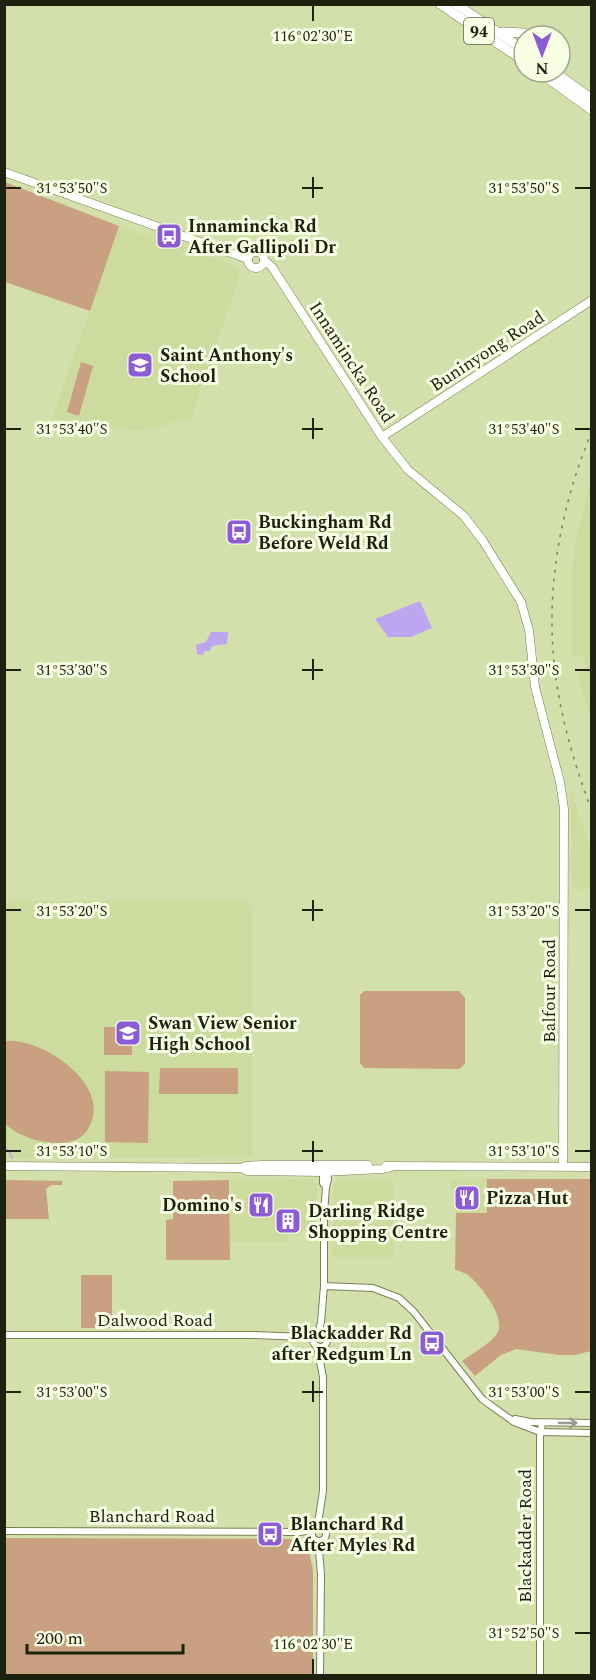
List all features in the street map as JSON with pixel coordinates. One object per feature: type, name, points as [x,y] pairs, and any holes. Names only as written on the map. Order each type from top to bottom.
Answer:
[{"type":"highway","name":"94","points":[[440,4],[512,53]]},
{"type":"highway","name":"94","points":[[456,4],[512,42]]},
{"type":"highway","points":[[497,31],[512,34]]},
{"type":"highway","points":[[555,84],[591,110]]},
{"type":"highway","points":[[570,84],[591,99]]},
{"type":"main road","points":[[4,172],[224,251],[249,257]]},
{"type":"main road","points":[[255,252],[260,253],[262,263],[254,267],[249,264],[249,257],[255,252]]},
{"type":"main road","name":"Innamincka Road","points":[[262,263],[282,281],[384,439],[415,473]]},
{"type":"main road","name":"Buninyong Road","points":[[384,439],[591,300]]},
{"type":"main road","name":"Balfour Road","points":[[415,473],[464,516],[474,529],[521,602],[529,630],[535,687],[560,782],[564,809],[563,1166]]},
{"type":"main road","points":[[4,1166],[241,1168],[254,1165],[382,1169],[391,1167],[591,1167]]},
{"type":"street","points":[[320,1676],[321,1574],[317,1534],[323,1491],[323,1377],[318,1340],[324,1286],[325,1168]]},
{"type":"street","points":[[324,1286],[373,1288],[399,1298],[414,1312],[482,1399],[514,1422],[540,1432],[591,1433]]},
{"type":"street","name":"Dalwood Road","points":[[4,1335],[254,1335],[318,1340]]},
{"type":"street","points":[[502,1415],[530,1422],[591,1423]]},
{"type":"street","name":"Blackadder Road","points":[[540,1676],[540,1432],[542,1423]]},
{"type":"street","name":"Blanchard Road","points":[[4,1531],[300,1532],[317,1534]]},
{"type":"shaded area","points":[[5,182],[119,226],[90,311],[5,282]]},
{"type":"shaded area","name":"Saint Anthony's School","points":[[119,226],[235,266],[240,276],[191,418],[142,431],[52,419]]},
{"type":"shaded area","points":[[81,362],[93,366],[79,416],[67,412]]},
{"type":"shaded area","points":[[591,480],[592,719],[577,675],[588,670],[583,657],[572,656],[572,570],[576,540]]},
{"type":"shaded area","points":[[420,601],[432,628],[411,637],[388,637],[375,619]]},
{"type":"shaded area","points":[[211,632],[228,632],[227,644],[212,646],[210,651],[205,651],[203,655],[197,654],[196,645],[206,642]]},
{"type":"shaded area","points":[[570,788],[591,849],[591,889],[575,889],[572,884]]},
{"type":"shaded area","name":"Swan View Senior High School","points":[[245,900],[252,909],[252,1157],[5,1158],[4,901]]},
{"type":"shaded area","points":[[364,991],[459,991],[465,998],[465,1064],[459,1069],[364,1068],[360,1063],[360,995]]},
{"type":"shaded area","points":[[104,1027],[132,1027],[132,1055],[104,1055]]},
{"type":"shaded area","points":[[5,1041],[21,1042],[38,1047],[71,1068],[84,1082],[92,1097],[94,1113],[88,1129],[82,1136],[65,1142],[42,1141],[22,1135],[5,1124]]},
{"type":"shaded area","points":[[160,1068],[238,1068],[238,1094],[159,1094]]},
{"type":"shaded area","points":[[105,1071],[149,1072],[148,1143],[105,1142]]},
{"type":"shaded area","points":[[231,1179],[313,1179],[317,1184],[316,1231],[288,1231],[288,1242],[229,1242]]},
{"type":"shaded area","points":[[340,1179],[393,1179],[393,1257],[332,1257],[334,1184]]},
{"type":"shaded area","points":[[451,1179],[487,1179],[487,1213],[456,1213],[456,1190],[451,1190]]},
{"type":"shaded area","points":[[487,1179],[591,1179],[591,1351],[575,1355],[559,1355],[516,1349],[501,1355],[475,1376],[462,1361],[489,1342],[499,1329],[496,1312],[486,1294],[468,1275],[455,1270],[456,1213],[487,1213]]},
{"type":"shaded area","points":[[5,1180],[62,1181],[62,1185],[51,1185],[46,1189],[49,1219],[5,1219]]},
{"type":"shaded area","points":[[229,1180],[230,1260],[166,1260],[166,1220],[173,1219],[173,1181]]},
{"type":"shaded area","points":[[81,1275],[112,1275],[112,1328],[81,1328]]},
{"type":"shaded area","points":[[5,1538],[299,1539],[308,1546],[313,1570],[313,1675],[5,1675]]},
{"type":"waterway","points":[[4,1147],[12,1158]]},
{"type":"railway","points":[[592,431],[570,495],[562,528],[556,562],[552,629],[554,663],[562,712],[573,755],[592,812]]},
{"type":"place","name":"Innamincka Rd After Gallipoli Dr","points":[[169,236]]},
{"type":"place","name":"Saint Anthony's School","points":[[140,365]]},
{"type":"place","name":"Buckingham Rd Before Weld Rd","points":[[239,532]]},
{"type":"place","name":"Swan View Senior High School","points":[[128,1033]]},
{"type":"place","name":"Pizza Hut","points":[[467,1198]]},
{"type":"place","name":"Domino's","points":[[261,1205]]},
{"type":"place","name":"Darling Ridge Shopping Centre","points":[[288,1221]]},
{"type":"place","name":"Blackadder Rd after Redgum Ln","points":[[432,1343]]},
{"type":"place","name":"Blanchard Rd After Myles Rd","points":[[270,1534]]}]
